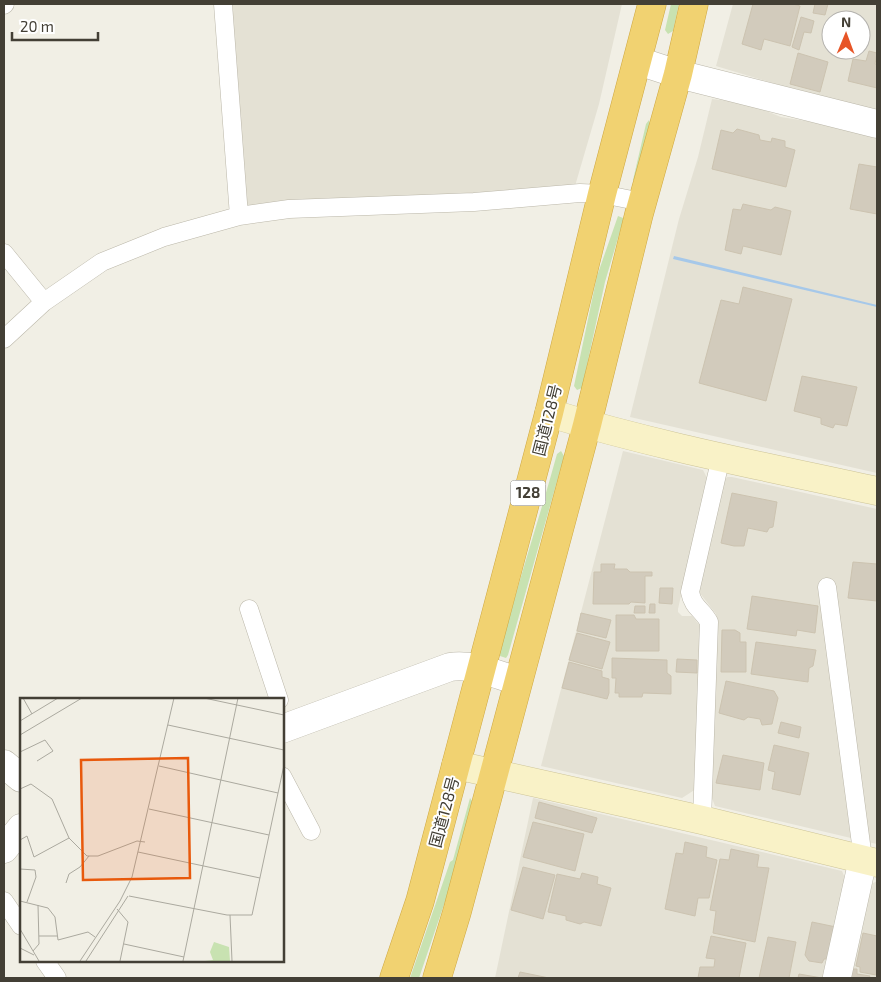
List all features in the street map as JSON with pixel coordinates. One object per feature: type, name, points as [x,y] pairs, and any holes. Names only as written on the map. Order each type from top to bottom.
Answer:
[{"type":"highway","name":"国道128号","points":[[394,978],[420,901],[480,670],[550,414],[602,194],[652,4]]},
{"type":"highway","name":"128","points":[[437,978],[457,912],[587,425],[642,202],[678,74],[694,4]]},
{"type":"street","points":[[638,61],[678,74],[877,124]]},
{"type":"street","points":[[550,414],[587,425],[721,457],[877,491]]},
{"type":"street","points":[[284,723],[450,667],[463,666],[518,681]]},
{"type":"street","points":[[4,764],[20,777]]},
{"type":"street","points":[[456,765],[702,820],[870,861],[837,977]]},
{"type":"street","points":[[4,849],[20,829]]},
{"type":"lane","points":[[223,4],[239,216]]},
{"type":"lane","points":[[4,339],[44,302],[102,262],[164,238],[239,216],[289,209],[474,202],[580,193],[602,194],[642,202]]},
{"type":"lane","points":[[4,253],[44,302]]},
{"type":"lane","points":[[702,820],[709,622],[705,615],[696,608],[690,592],[721,457]]},
{"type":"lane","points":[[827,587],[870,861]]},
{"type":"lane","points":[[249,609],[278,698]]},
{"type":"lane","points":[[284,780],[311,831]]},
{"type":"lane","points":[[4,900],[20,924]]},
{"type":"lane","points":[[46,962],[57,978]]},
{"type":"shaded area","points":[[230,4],[622,4],[599,104],[575,186],[477,194],[250,206],[245,204]]},
{"type":"shaded area","points":[[733,4],[877,4],[877,110],[799,91],[716,66]]},
{"type":"shaded area","points":[[712,99],[747,103],[781,117],[831,125],[877,138],[877,473],[630,417],[679,219],[698,157]]},
{"type":"shaded area","points":[[623,451],[703,470],[707,478],[678,609],[682,616],[692,616],[701,627],[696,789],[682,798],[541,766]]},
{"type":"shaded area","points":[[727,477],[877,509],[877,844],[868,842],[834,582],[818,583],[851,838],[715,806],[710,793],[711,715],[716,614],[699,592],[723,483]]},
{"type":"shaded area","points":[[533,798],[842,871],[847,883],[824,978],[495,978]]},
{"type":"shaded area","points":[[877,881],[877,978],[846,978],[868,886]]},
{"type":"green space","points":[[671,4],[679,4],[673,31],[668,34],[665,30]]},
{"type":"green space","points":[[649,120],[650,125],[633,180],[646,124]]},
{"type":"green space","points":[[618,216],[623,218],[623,221],[605,282],[582,388],[577,390],[574,386],[597,276]]},
{"type":"green space","points":[[561,451],[564,456],[563,460],[506,658],[500,656],[500,652],[557,454]]},
{"type":"green space","points":[[470,798],[472,801],[452,881],[419,978],[410,978],[450,862],[453,860]]},
{"type":"water","points":[[674,256],[877,305],[877,307],[673,259]]},
{"type":"building","points":[[753,4],[793,4],[800,6],[790,46],[764,39],[761,50],[742,44]]},
{"type":"building","points":[[815,4],[828,4],[826,10],[821,10],[821,14],[813,13]]},
{"type":"building","points":[[801,17],[814,21],[811,33],[804,32],[799,50],[792,47]]},
{"type":"building","points":[[871,52],[877,53],[875,64],[877,65],[877,88],[848,81],[853,60],[871,60]]},
{"type":"building","points":[[798,53],[828,62],[820,92],[790,84]]},
{"type":"building","points":[[737,129],[759,135],[760,140],[771,142],[772,138],[785,141],[785,147],[795,150],[786,187],[712,169],[721,130],[733,133]]},
{"type":"building","points":[[859,164],[877,167],[877,214],[850,209]]},
{"type":"building","points":[[743,204],[771,210],[775,207],[791,211],[781,255],[743,246],[741,254],[725,250],[733,209],[741,210]]},
{"type":"building","points":[[743,287],[792,299],[766,401],[699,383],[721,300],[739,304]]},
{"type":"building","points":[[802,376],[857,387],[847,426],[835,424],[833,428],[821,424],[821,418],[794,411]]},
{"type":"building","points":[[732,493],[777,502],[773,527],[769,528],[767,532],[748,528],[744,546],[721,543]]},
{"type":"building","points":[[853,562],[877,564],[877,601],[848,598]]},
{"type":"building","points":[[601,564],[615,564],[614,569],[627,569],[630,572],[652,572],[652,576],[645,576],[645,603],[593,604],[594,572],[601,572]]},
{"type":"building","points":[[660,588],[673,588],[672,604],[659,603]]},
{"type":"building","points":[[752,596],[818,606],[815,633],[797,630],[796,636],[747,629]]},
{"type":"building","points":[[650,604],[655,604],[655,613],[649,613]]},
{"type":"building","points":[[635,606],[645,606],[645,613],[634,613]]},
{"type":"building","points":[[581,613],[611,620],[606,638],[577,631]]},
{"type":"building","points":[[616,615],[634,615],[636,619],[659,619],[659,651],[616,651]]},
{"type":"building","points":[[722,630],[735,630],[740,633],[740,642],[746,642],[746,672],[721,672]]},
{"type":"building","points":[[577,633],[610,642],[602,669],[569,660]]},
{"type":"building","points":[[756,642],[816,650],[813,666],[809,668],[808,682],[751,674]]},
{"type":"building","points":[[612,658],[667,660],[667,673],[671,676],[671,694],[643,693],[642,697],[619,697],[619,693],[615,693],[616,678],[612,678]]},
{"type":"building","points":[[677,659],[697,660],[697,673],[676,672]]},
{"type":"building","points":[[569,662],[602,671],[602,677],[609,679],[607,699],[562,688]]},
{"type":"building","points":[[726,681],[774,691],[778,698],[772,724],[762,725],[760,719],[748,717],[744,720],[719,713]]},
{"type":"building","points":[[781,722],[801,727],[799,738],[778,733]]},
{"type":"building","points":[[774,745],[809,753],[800,795],[772,789],[775,772],[768,770]]},
{"type":"building","points":[[723,755],[764,763],[760,790],[716,783]]},
{"type":"building","points":[[539,802],[597,818],[592,833],[535,818]]},
{"type":"building","points":[[533,822],[584,834],[575,871],[523,857]]},
{"type":"building","points":[[685,842],[707,847],[706,857],[717,860],[709,898],[698,898],[695,916],[665,909],[676,853],[683,854]]},
{"type":"building","points":[[731,849],[759,855],[757,867],[769,868],[755,942],[713,933],[716,911],[710,910],[720,859],[729,860]]},
{"type":"building","points":[[523,867],[555,875],[543,919],[511,910]]},
{"type":"building","points":[[582,873],[598,877],[597,884],[611,888],[601,926],[584,922],[580,924],[566,920],[566,916],[548,912],[557,874],[580,879]]},
{"type":"building","points":[[812,922],[836,927],[828,959],[824,959],[822,963],[809,961],[805,955]]},
{"type":"building","points":[[863,933],[877,936],[876,975],[860,972],[860,967],[856,966]]},
{"type":"building","points":[[711,936],[746,943],[739,978],[698,978],[700,967],[714,967],[715,959],[706,958]]},
{"type":"building","points":[[768,937],[796,942],[789,978],[759,978]]},
{"type":"building","points":[[850,969],[857,969],[857,974],[870,976],[869,978],[848,978]]},
{"type":"building","points":[[520,972],[549,978],[518,978]]},
{"type":"building","points":[[799,974],[822,978],[798,978]]}]
